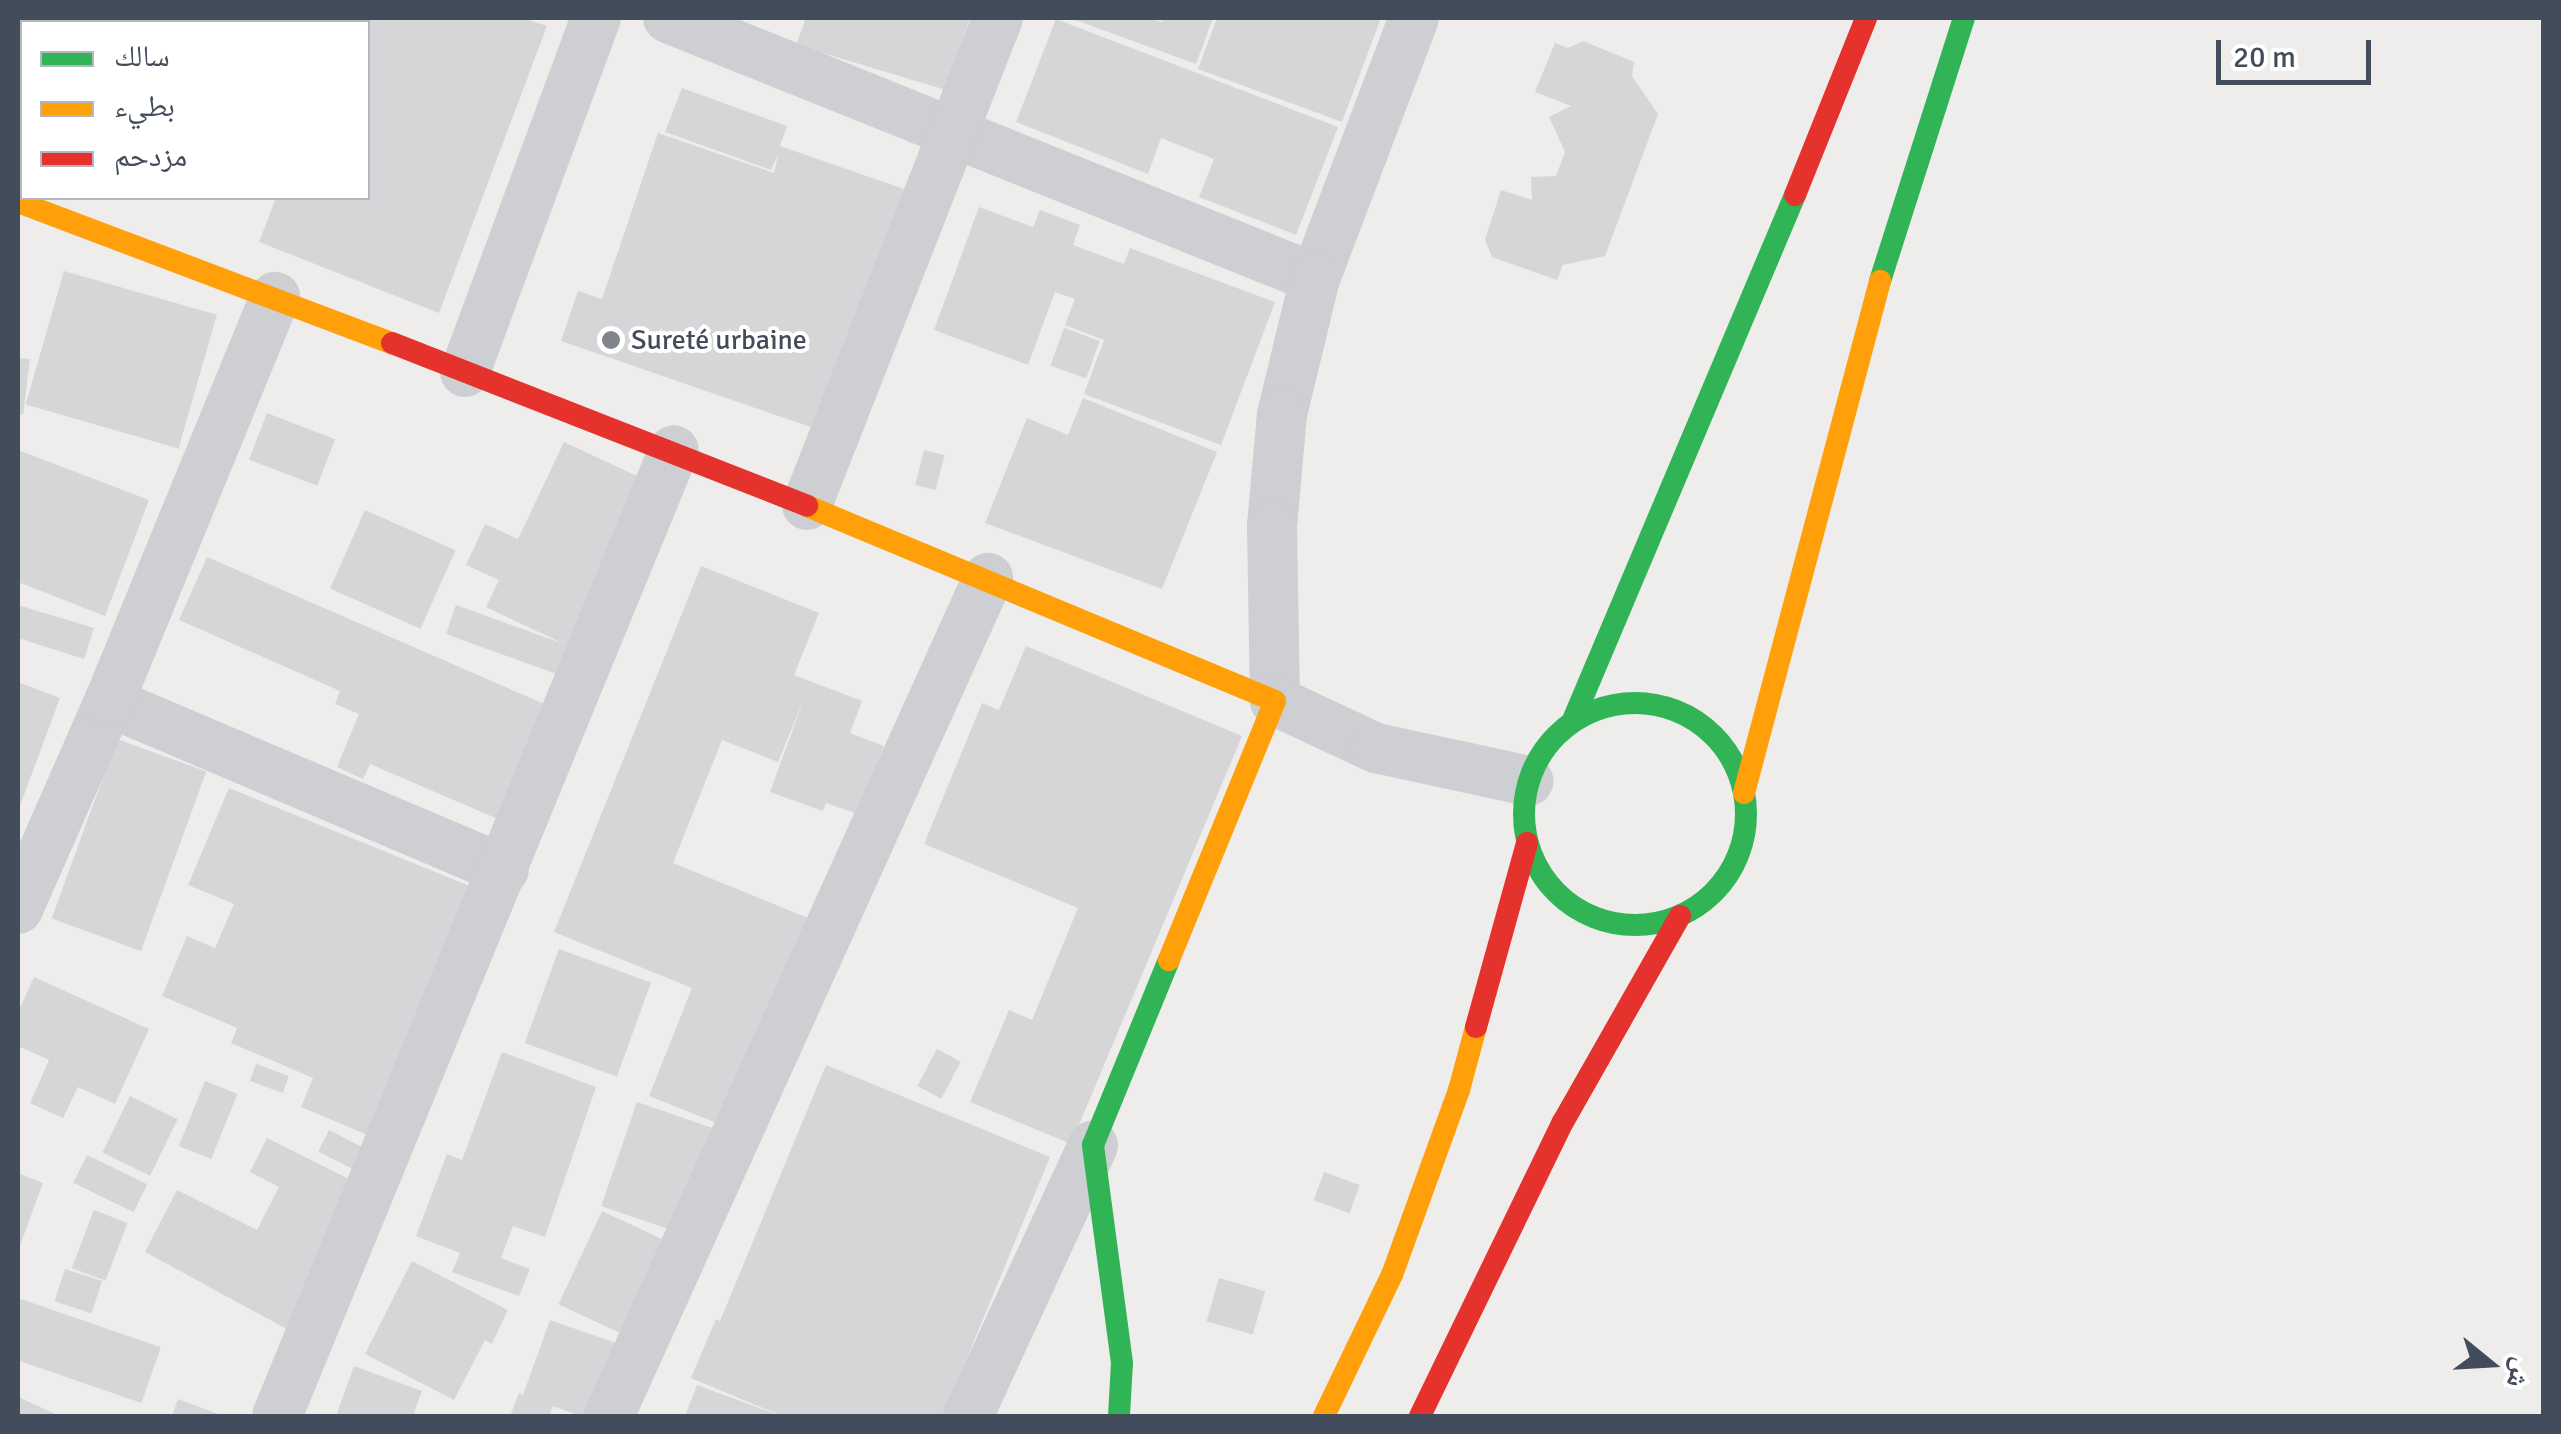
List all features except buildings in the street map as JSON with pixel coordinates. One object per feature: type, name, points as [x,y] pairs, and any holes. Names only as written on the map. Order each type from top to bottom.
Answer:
[{"type":"main road","points":[[1680,916],[1626,926],[1574,908],[1537,868],[1527,843],[1523,812],[1528,781],[1538,758],[1573,720],[1756,292],[1866,18]]},
{"type":"main road","points":[[1744,793],[1863,334],[1964,18]]},
{"type":"main road","points":[[18,202],[674,450],[1275,701],[1092,1145],[1122,1364],[1119,1416]]},
{"type":"main road","points":[[1420,1416],[1563,1122],[1680,916],[1726,879],[1740,852],[1746,823],[1744,793],[1732,759],[1709,730],[1678,710],[1642,702],[1606,705],[1573,720]]},
{"type":"main road","points":[[1324,1416],[1392,1275],[1426,1184],[1459,1090],[1527,843]]},
{"type":"street","points":[[465,372],[596,18]]},
{"type":"street","points":[[668,18],[1315,278]]},
{"type":"street","points":[[807,505],[998,18]]},
{"type":"street","points":[[1414,18],[1315,278],[1282,414],[1272,527],[1275,701],[1376,748],[1528,781]]},
{"type":"street","points":[[18,909],[110,702],[275,297]]},
{"type":"street","points":[[277,1416],[674,450]]},
{"type":"street","points":[[609,1416],[988,578]]},
{"type":"street","points":[[110,702],[504,870]]},
{"type":"street","points":[[968,1416],[1092,1145]]},
{"type":"traffic: fast","points":[[1880,281],[1964,18]]},
{"type":"traffic: fast","points":[[1573,720],[1795,195]]},
{"type":"traffic: fast","points":[[1635,703],[1678,711],[1714,735],[1738,771],[1746,814],[1738,857],[1714,893],[1678,917],[1635,925],[1592,917],[1556,893],[1532,857],[1524,814],[1532,771],[1556,735],[1592,711],[1635,703]]},
{"type":"traffic: fast","points":[[1119,1416],[1122,1363],[1093,1145],[1169,960]]},
{"type":"traffic: slow","points":[[18,202],[392,343]]},
{"type":"traffic: slow","points":[[1744,793],[1880,281]]},
{"type":"traffic: slow","points":[[807,506],[1275,701],[1169,960]]},
{"type":"traffic: slow","points":[[1324,1416],[1392,1275],[1459,1090],[1476,1027]]},
{"type":"traffic: jam","points":[[1795,195],[1866,18]]},
{"type":"traffic: jam","points":[[392,343],[807,506]]},
{"type":"traffic: jam","points":[[1476,1027],[1527,843]]},
{"type":"traffic: jam","points":[[1420,1416],[1563,1122],[1680,916]]},
{"type":"place","name":"Sureté urbaine","points":[[611,340]]}]
